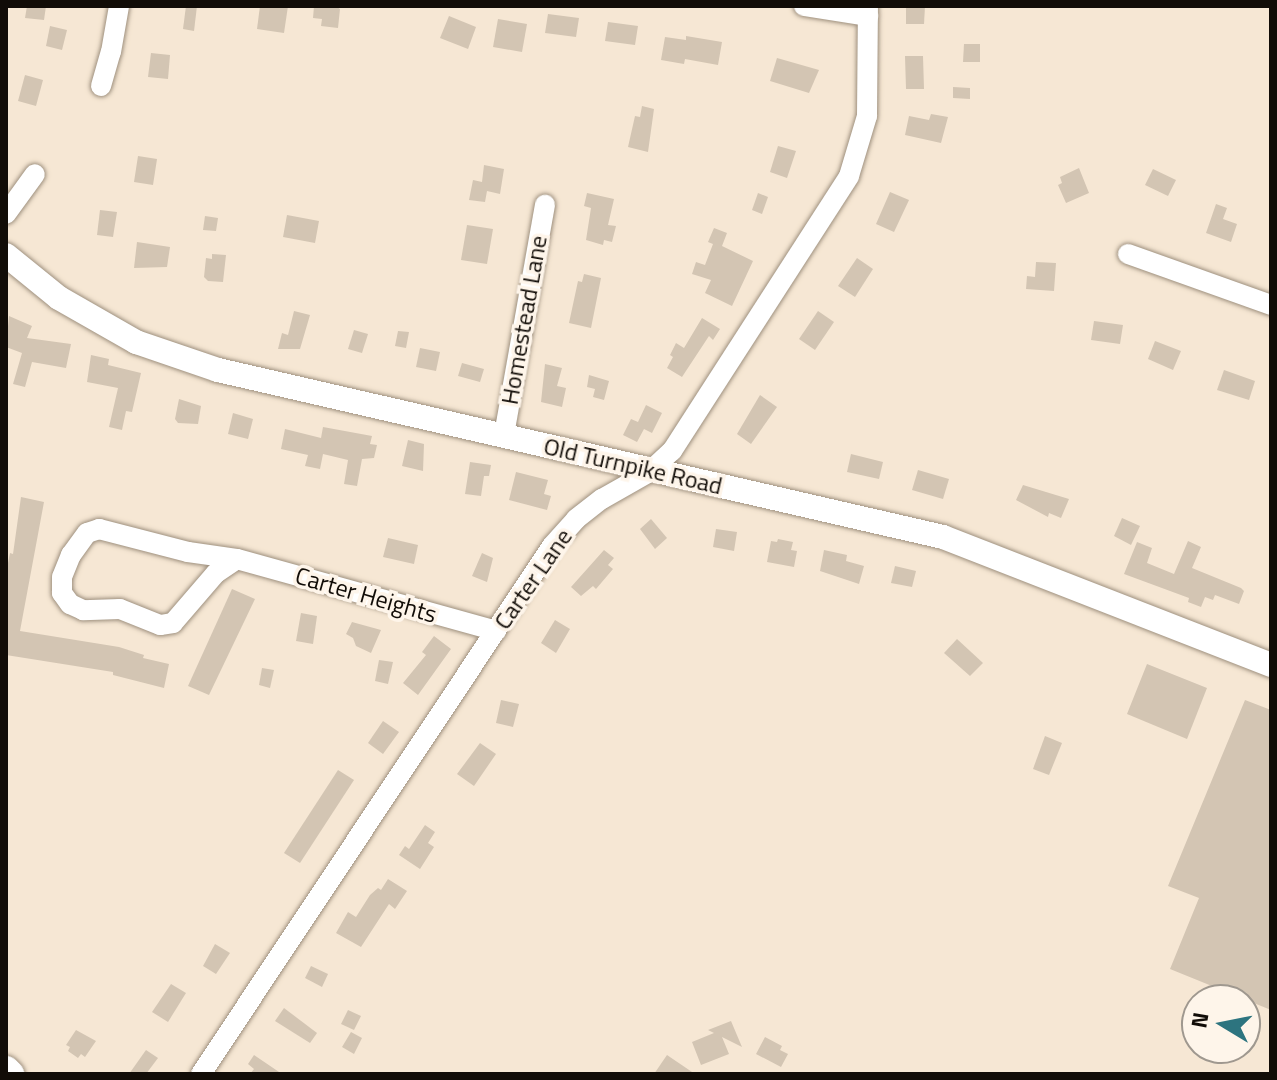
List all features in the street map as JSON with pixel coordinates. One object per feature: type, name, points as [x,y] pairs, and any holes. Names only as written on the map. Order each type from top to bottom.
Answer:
[{"type":"highway","points":[[6,1070],[10,1074]]},
{"type":"main road","name":"Old Turnpike Road","points":[[6,255],[59,298],[136,342],[218,370],[943,537],[1271,665]]},
{"type":"street","points":[[101,86],[119,6]]},
{"type":"street","points":[[804,6],[868,11]]},
{"type":"street","name":"Carter Lane","points":[[201,1074],[552,546],[576,519],[602,499],[651,471],[672,451],[849,176],[867,116],[868,11]]},
{"type":"street","points":[[6,214],[35,174]]},
{"type":"street","name":"Homestead Lane","points":[[504,435],[545,205]]},
{"type":"street","points":[[1128,254],[1271,305]]},
{"type":"street","name":"Carter Heights","points":[[237,559],[216,573],[173,623],[160,625],[120,609],[83,610],[70,604],[62,593],[62,577],[71,555],[87,533],[99,529],[188,552],[237,559],[496,631]]},
{"type":"building","points":[[27,6],[46,6],[44,20],[25,18]]},
{"type":"building","points":[[186,6],[197,6],[194,31],[183,29]]},
{"type":"building","points":[[260,6],[288,6],[284,33],[257,29]]},
{"type":"building","points":[[314,6],[336,6],[340,9],[338,28],[321,26],[322,19],[313,18]]},
{"type":"building","points":[[906,6],[925,6],[924,24],[906,24]]},
{"type":"building","points":[[548,14],[579,18],[576,37],[545,33]]},
{"type":"building","points":[[449,16],[476,27],[468,49],[440,38]]},
{"type":"building","points":[[498,19],[527,24],[522,52],[493,47]]},
{"type":"building","points":[[608,22],[638,26],[635,45],[605,41]]},
{"type":"building","points":[[50,26],[67,30],[62,50],[46,46]]},
{"type":"building","points":[[686,36],[722,42],[718,65],[685,59],[684,64],[661,60],[665,37],[686,40]]},
{"type":"building","points":[[964,44],[980,44],[980,62],[963,62]]},
{"type":"building","points":[[151,53],[170,55],[168,79],[148,77]]},
{"type":"building","points":[[905,56],[923,56],[924,89],[906,89]]},
{"type":"building","points":[[777,58],[819,70],[809,93],[770,81]]},
{"type":"building","points":[[25,75],[43,80],[36,106],[18,101]]},
{"type":"building","points":[[953,87],[970,88],[970,99],[953,98]]},
{"type":"building","points":[[642,106],[654,109],[648,152],[628,147],[635,116],[640,117]]},
{"type":"building","points":[[931,114],[948,117],[941,143],[905,135],[909,116],[929,120]]},
{"type":"building","points":[[778,146],[796,151],[787,178],[770,172]]},
{"type":"building","points":[[138,156],[157,159],[153,185],[134,182]]},
{"type":"building","points":[[484,165],[504,169],[500,194],[487,191],[485,202],[469,200],[473,180],[482,182]]},
{"type":"building","points":[[1079,168],[1089,193],[1066,203],[1058,185],[1062,183],[1060,177]]},
{"type":"building","points":[[1153,169],[1176,180],[1168,196],[1145,185]]},
{"type":"building","points":[[890,192],[909,200],[894,232],[876,224]]},
{"type":"building","points":[[587,193],[614,199],[608,225],[616,226],[612,242],[604,240],[603,245],[586,240],[591,208],[584,206]]},
{"type":"building","points":[[758,193],[768,197],[762,214],[752,210]]},
{"type":"building","points":[[1216,204],[1227,208],[1223,219],[1237,224],[1231,242],[1206,233]]},
{"type":"building","points":[[100,210],[117,212],[113,237],[97,235]]},
{"type":"building","points":[[287,215],[319,221],[315,243],[283,237]]},
{"type":"building","points":[[205,216],[218,218],[216,231],[203,230]]},
{"type":"building","points":[[467,225],[493,229],[487,264],[461,260]]},
{"type":"building","points":[[714,228],[727,233],[722,246],[753,261],[732,306],[705,293],[711,280],[692,274],[696,262],[705,265],[713,244],[708,242]]},
{"type":"building","points":[[137,242],[170,247],[167,267],[134,268]]},
{"type":"building","points":[[212,254],[226,255],[223,282],[208,281],[204,277],[206,258],[212,259]]},
{"type":"building","points":[[857,258],[873,269],[855,297],[838,286]]},
{"type":"building","points":[[1036,262],[1056,263],[1054,291],[1026,289],[1027,276],[1035,277]]},
{"type":"building","points":[[584,274],[601,278],[591,328],[569,323],[578,281],[582,282]]},
{"type":"building","points":[[294,311],[310,315],[300,349],[278,349],[282,333],[288,335]]},
{"type":"building","points":[[818,311],[834,322],[815,350],[799,339]]},
{"type":"building","points":[[9,316],[32,326],[27,338],[71,344],[66,368],[32,362],[25,387],[13,384],[22,353],[6,347]]},
{"type":"building","points":[[702,318],[720,329],[713,340],[709,336],[682,377],[667,368],[673,357],[670,355],[676,343],[684,348]]},
{"type":"building","points":[[1094,321],[1123,325],[1120,344],[1091,340]]},
{"type":"building","points":[[354,330],[368,334],[362,353],[348,349]]},
{"type":"building","points":[[398,331],[409,332],[406,348],[395,346]]},
{"type":"building","points":[[1155,341],[1181,351],[1173,370],[1148,359]]},
{"type":"building","points":[[420,348],[440,352],[436,371],[416,367]]},
{"type":"building","points":[[91,355],[109,359],[108,365],[141,373],[132,412],[126,411],[122,430],[109,427],[118,388],[87,382]]},
{"type":"building","points":[[462,363],[484,369],[480,382],[458,376]]},
{"type":"building","points":[[545,364],[562,368],[557,386],[566,388],[562,407],[541,402]]},
{"type":"building","points":[[1224,370],[1255,381],[1249,400],[1217,390]]},
{"type":"building","points":[[589,375],[609,381],[604,400],[593,397],[595,389],[587,387]]},
{"type":"building","points":[[760,395],[777,407],[751,444],[737,434]]},
{"type":"building","points":[[179,399],[201,406],[198,424],[178,423],[175,419]]},
{"type":"building","points":[[646,405],[662,413],[652,433],[644,429],[637,442],[623,435],[631,419],[638,422]]},
{"type":"building","points":[[233,413],[253,419],[248,439],[228,434]]},
{"type":"building","points":[[323,427],[372,436],[370,444],[377,445],[374,458],[362,459],[357,486],[344,484],[348,460],[323,454],[320,469],[305,466],[308,455],[281,449],[285,429],[321,438]]},
{"type":"building","points":[[408,440],[424,444],[423,471],[402,466]]},
{"type":"building","points":[[851,454],[883,462],[879,479],[847,472]]},
{"type":"building","points":[[470,462],[491,465],[489,476],[484,476],[481,496],[465,494]]},
{"type":"building","points":[[918,470],[949,479],[943,499],[912,490]]},
{"type":"building","points":[[516,472],[548,480],[544,494],[551,496],[547,510],[509,500]]},
{"type":"building","points":[[1023,485],[1069,499],[1061,518],[1049,513],[1048,517],[1016,500]]},
{"type":"building","points":[[21,497],[44,502],[20,631],[119,647],[144,655],[143,658],[169,664],[164,688],[113,675],[113,672],[6,655],[6,573],[10,553],[13,554]]},
{"type":"building","points":[[1122,518],[1140,526],[1131,545],[1114,536]]},
{"type":"building","points":[[651,519],[667,538],[655,549],[640,529]]},
{"type":"building","points":[[716,529],[737,532],[734,551],[713,547]]},
{"type":"building","points":[[388,538],[418,545],[414,564],[383,557]]},
{"type":"building","points":[[778,539],[793,542],[791,550],[797,551],[794,567],[767,562],[771,541],[777,542]]},
{"type":"building","points":[[1188,541],[1201,547],[1192,568],[1241,588],[1244,591],[1239,604],[1215,595],[1213,600],[1205,597],[1201,607],[1188,602],[1189,598],[1124,574],[1137,542],[1152,548],[1147,563],[1174,574]]},
{"type":"building","points":[[604,550],[614,558],[608,565],[613,569],[596,589],[593,586],[581,596],[571,587]]},
{"type":"building","points":[[824,550],[847,555],[846,561],[864,566],[859,584],[820,571]]},
{"type":"building","points":[[482,553],[493,558],[487,582],[472,576]]},
{"type":"building","points":[[895,566],[916,571],[912,587],[891,583]]},
{"type":"building","points":[[232,589],[255,599],[209,695],[188,686]]},
{"type":"building","points":[[301,613],[317,616],[313,644],[296,641]]},
{"type":"building","points":[[555,620],[570,629],[556,653],[541,643]]},
{"type":"building","points":[[352,622],[381,630],[371,653],[356,646],[353,638],[346,634]]},
{"type":"building","points":[[434,636],[451,649],[418,695],[403,683],[426,655],[422,652]]},
{"type":"building","points":[[957,639],[983,663],[970,676],[944,653]]},
{"type":"building","points":[[379,660],[393,662],[388,684],[375,681]]},
{"type":"building","points":[[1147,664],[1207,688],[1187,739],[1127,714]]},
{"type":"building","points":[[262,668],[274,670],[270,688],[259,685]]},
{"type":"building","points":[[501,700],[519,704],[513,727],[496,723]]},
{"type":"building","points":[[1245,700],[1271,710],[1271,1010],[1261,1006],[1261,984],[1207,984],[1170,969],[1199,898],[1168,886]]},
{"type":"building","points":[[383,721],[399,732],[383,754],[368,743]]},
{"type":"building","points":[[1045,736],[1062,743],[1049,775],[1033,769]]},
{"type":"building","points":[[480,743],[496,754],[474,786],[457,774]]},
{"type":"building","points":[[338,770],[354,780],[300,863],[284,853]]},
{"type":"building","points":[[425,825],[435,832],[428,843],[434,847],[420,869],[399,855],[405,846],[409,849]]},
{"type":"building","points":[[388,879],[407,891],[395,909],[389,904],[361,947],[336,933],[348,912],[356,917],[370,895],[378,888],[381,890]]},
{"type":"building","points":[[215,944],[230,953],[216,974],[203,966]]},
{"type":"building","points":[[311,966],[328,974],[322,987],[305,978]]},
{"type":"building","points":[[171,984],[186,993],[168,1022],[152,1012]]},
{"type":"building","points":[[284,1008],[317,1033],[310,1043],[275,1021]]},
{"type":"building","points":[[348,1010],[361,1016],[354,1030],[341,1024]]},
{"type":"building","points":[[731,1021],[742,1047],[722,1037],[729,1054],[701,1065],[692,1042],[714,1033],[708,1030]]},
{"type":"building","points":[[76,1030],[96,1041],[85,1057],[81,1054],[78,1058],[68,1051],[70,1047],[66,1045]]},
{"type":"building","points":[[351,1032],[362,1038],[354,1054],[342,1047]]},
{"type":"building","points":[[765,1037],[782,1046],[780,1050],[788,1054],[781,1067],[756,1054]]},
{"type":"building","points":[[146,1050],[158,1058],[146,1074],[129,1074]]},
{"type":"building","points":[[254,1055],[282,1074],[250,1074],[254,1069],[248,1064]]},
{"type":"building","points":[[667,1055],[695,1074],[654,1074]]}]
